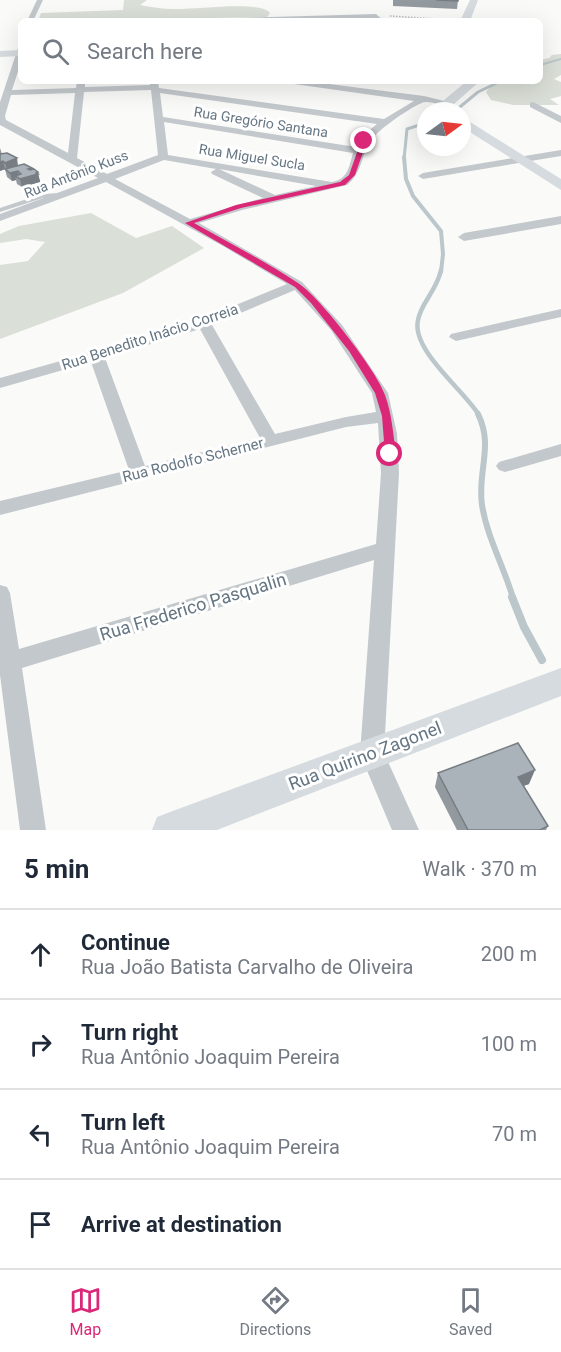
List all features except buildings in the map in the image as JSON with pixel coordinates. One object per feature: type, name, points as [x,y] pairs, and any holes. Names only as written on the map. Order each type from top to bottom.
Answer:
[{"type":"street","points":[[31,18],[40,0]]},
{"type":"street","points":[[466,18],[474,0]]},
{"type":"street","points":[[0,54],[18,52]]},
{"type":"street","points":[[18,61],[0,116],[2,122],[297,285],[337,328],[380,393],[386,416],[390,473],[372,754],[406,830]]},
{"type":"street","points":[[310,84],[432,102]]},
{"type":"street","points":[[455,102],[471,84]]},
{"type":"street","points":[[8,93],[80,86],[155,86],[386,123]]},
{"type":"street","points":[[72,161],[80,86]]},
{"type":"street","points":[[155,86],[163,158]]},
{"type":"street","points":[[188,223],[224,211],[335,186],[352,175],[359,151],[369,136],[424,99]]},
{"type":"street","points":[[533,105],[561,120]]},
{"type":"street","points":[[544,111],[561,108]]},
{"type":"street","name":"Rua Gregório Santana","points":[[159,119],[359,151]]},
{"type":"street","points":[[471,127],[561,186]]},
{"type":"street","points":[[423,176],[561,153]]},
{"type":"street","name":"Rua Miguel Sucla","points":[[163,158],[335,186]]},
{"type":"street","name":"Rua Antônio Kuss","points":[[0,218],[163,158]]},
{"type":"street","points":[[196,163],[274,199]]},
{"type":"street","points":[[464,237],[561,220]]},
{"type":"street","name":"Rua Benedito Inácio Correia","points":[[0,383],[204,323],[297,285]]},
{"type":"street","points":[[456,337],[561,313]]},
{"type":"street","points":[[204,323],[270,441]]},
{"type":"street","points":[[97,356],[139,474]]},
{"type":"street","name":"Rua Rodolfo Scherner","points":[[0,508],[346,422],[386,416]]},
{"type":"street","points":[[505,466],[561,450]]},
{"type":"street","name":"Rua Frederico Pasqualin","points":[[5,664],[386,549]]},
{"type":"street","points":[[0,593],[5,664],[33,830]]},
{"type":"street","name":"Rua Quirino Zagonel","points":[[170,830],[221,821],[372,754],[561,682]]},
{"type":"lane","points":[[0,210],[42,196],[62,195]]},
{"type":"shaded area","points":[[124,0],[147,0],[140,5],[165,9],[240,6],[264,9],[270,13],[267,17],[39,18],[41,13],[123,10]]},
{"type":"shaded area","points":[[561,54],[561,75],[554,79],[561,82],[561,96],[550,99],[559,105],[513,105],[491,100],[486,92],[493,84],[543,84],[543,59]]},
{"type":"shaded area","points":[[91,213],[136,238],[172,226],[204,248],[123,293],[0,339],[0,265],[28,261],[45,242],[26,239],[0,243],[0,234],[19,226]]},
{"type":"waterway","points":[[543,64],[561,59]]},
{"type":"waterway","points":[[466,102],[478,92],[495,84]]},
{"type":"waterway","points":[[404,158],[407,129],[417,126]]},
{"type":"waterway","points":[[404,158],[406,179],[413,196],[441,231],[443,254],[441,272]]},
{"type":"waterway","points":[[441,270],[422,308],[418,320],[418,332],[430,357],[479,415]]},
{"type":"waterway","points":[[478,414],[485,437],[481,493],[484,517],[513,598]]},
{"type":"waterway","points":[[512,597],[524,627],[542,660]]},
{"type":"route","points":[[364,141],[352,175],[343,183],[239,207],[188,223],[227,243],[297,285],[314,301],[353,350],[380,393],[384,403],[390,454]]}]
